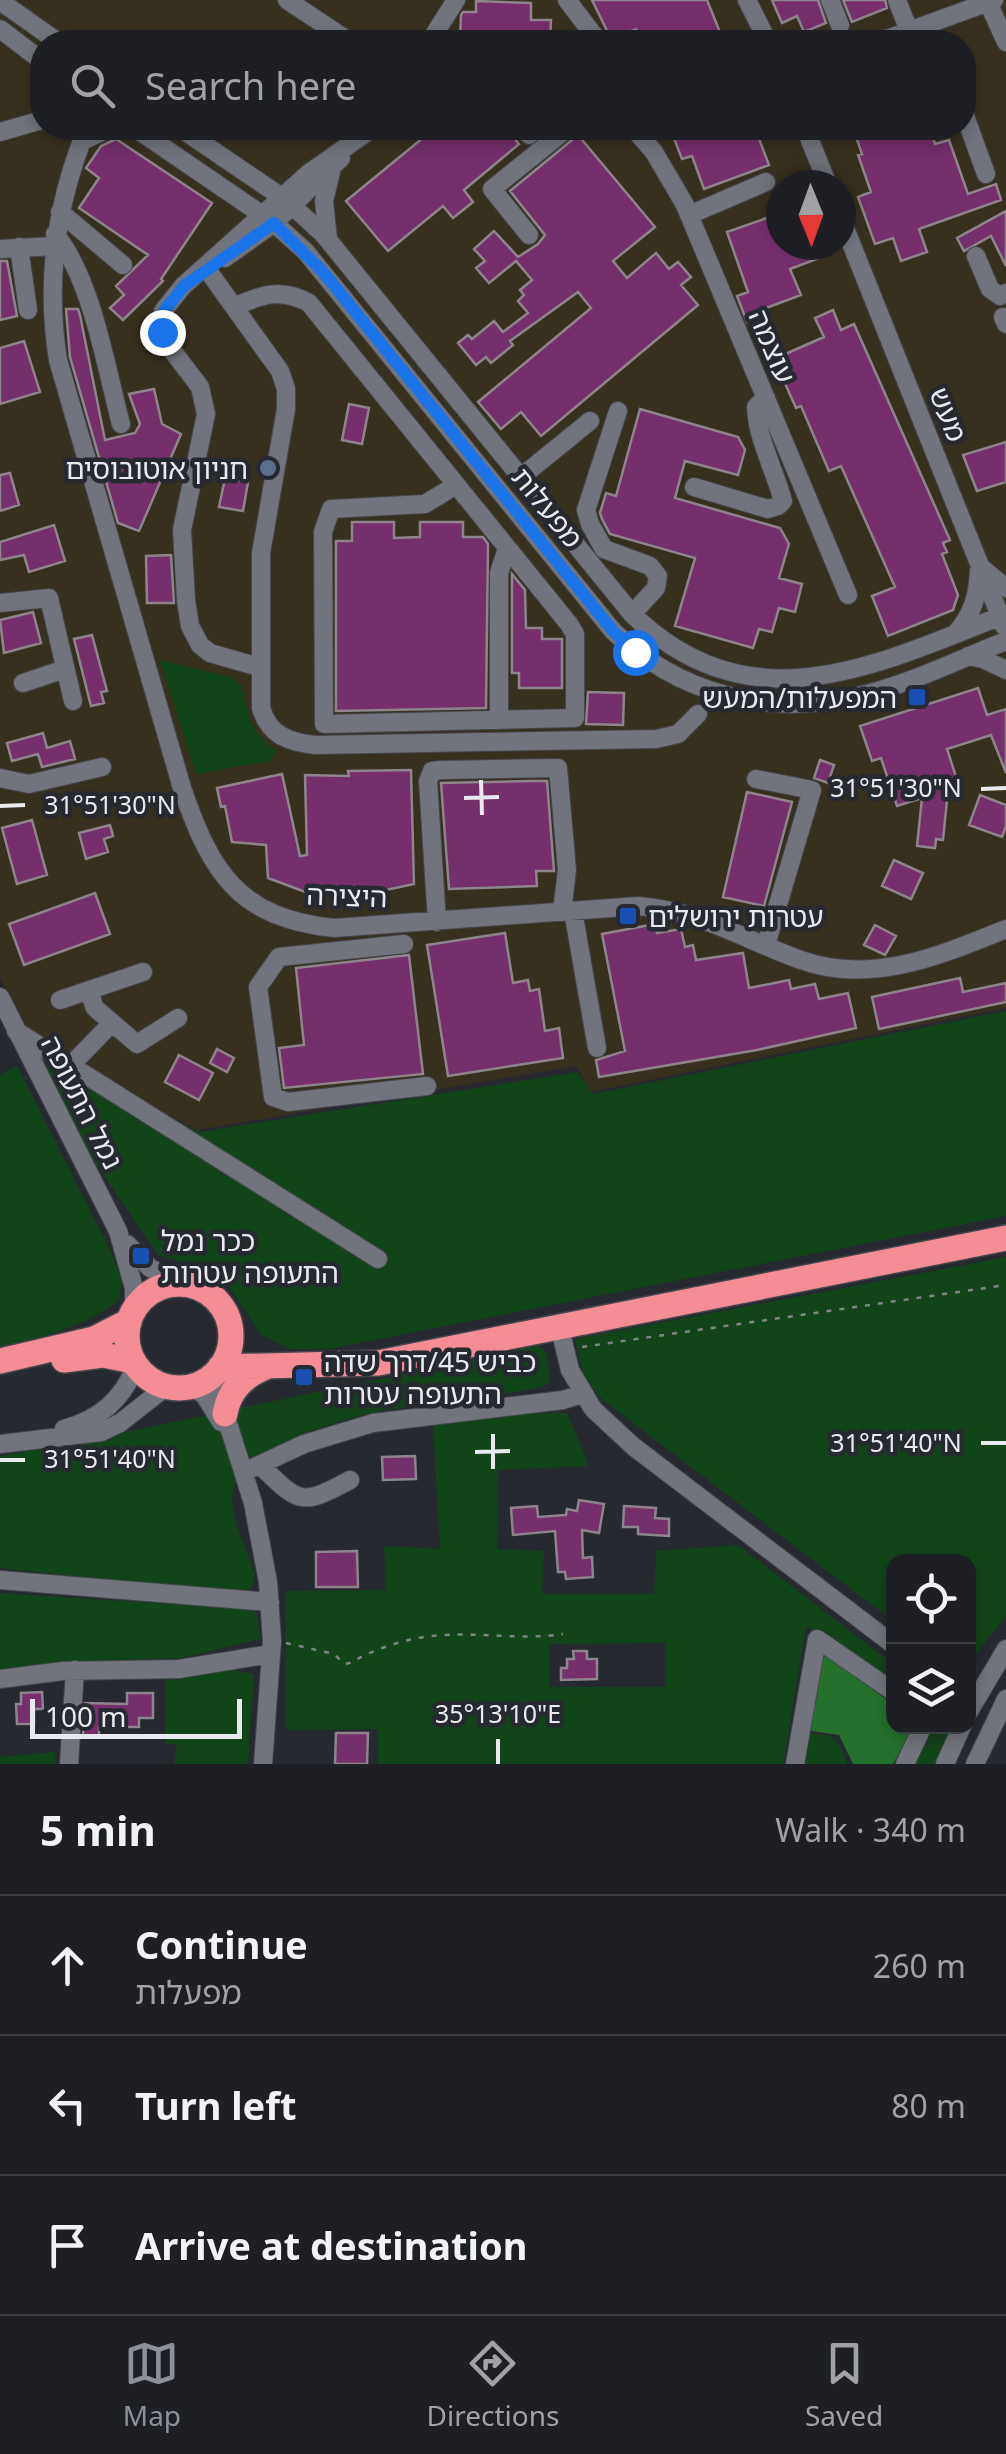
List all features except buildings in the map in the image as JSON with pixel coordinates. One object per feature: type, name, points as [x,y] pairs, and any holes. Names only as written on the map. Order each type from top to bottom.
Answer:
[{"type":"highway","points":[[131,1314],[127,1341],[135,1363],[150,1379],[180,1386],[219,1369],[378,1363],[561,1338],[1006,1238]]},
{"type":"highway","points":[[0,1361],[94,1339],[131,1314],[155,1289],[182,1284],[198,1287],[217,1300],[229,1320],[227,1355],[219,1369]]},
{"type":"highway","points":[[231,1335],[253,1353],[279,1364]]},
{"type":"highway","points":[[0,1373],[81,1357],[102,1356],[135,1363]]},
{"type":"highway","points":[[225,1414],[228,1399],[238,1384],[257,1370],[279,1364]]},
{"type":"street","points":[[288,0],[332,30]]},
{"type":"street","points":[[435,30],[456,0]]},
{"type":"street","points":[[567,0],[591,30]]},
{"type":"street","points":[[747,0],[762,30]]},
{"type":"street","points":[[830,0],[840,24]]},
{"type":"street","points":[[897,0],[909,30]]},
{"type":"street","points":[[912,30],[989,1],[1006,42]]},
{"type":"street","points":[[0,2],[41,30]]},
{"type":"street","points":[[930,24],[933,30]]},
{"type":"street","points":[[0,30],[30,52]]},
{"type":"street","points":[[0,132],[30,123]]},
{"type":"street","name":"היצירה","points":[[82,140],[55,240],[51,296],[58,360],[195,828],[215,865],[242,896],[262,910],[308,925],[363,928],[638,906],[671,908],[824,967],[870,970],[923,961],[1006,930]]},
{"type":"street","name":"מפעלות","points":[[150,140],[268,219],[323,272],[613,631],[659,669],[707,691],[738,699],[798,704],[856,697],[1006,641]]},
{"type":"street","name":"מפעלות","points":[[198,140],[288,202],[328,240],[632,614],[662,640],[696,660],[742,674],[821,677],[850,672],[1004,620]]},
{"type":"street","points":[[288,202],[309,173],[356,140]]},
{"type":"street","points":[[259,667],[227,659],[200,646],[190,626],[182,530],[206,414],[200,387],[165,341],[161,322],[170,299],[206,268],[252,241],[268,219],[332,170],[360,140]]},
{"type":"street","points":[[529,235],[492,190],[553,140]]},
{"type":"street","name":"עוצמה","points":[[641,140],[670,177],[689,215],[848,595]]},
{"type":"street","points":[[810,140],[822,170]]},
{"type":"street","points":[[974,140],[986,174]]},
{"type":"street","points":[[328,240],[324,201],[332,170]]},
{"type":"street","points":[[689,215],[766,182]]},
{"type":"street","points":[[60,212],[122,265]]},
{"type":"street","points":[[28,310],[9,248],[55,240],[70,252],[83,286],[121,424]]},
{"type":"street","name":"מעש","points":[[856,255],[1004,620]]},
{"type":"street","points":[[976,256],[990,289],[1000,296],[1006,293]]},
{"type":"street","points":[[206,268],[280,371],[286,388],[286,409],[261,553],[259,667],[261,708],[266,722],[285,740],[315,745],[656,739],[678,734],[698,714]]},
{"type":"street","points":[[236,306],[262,294],[277,293],[294,295],[309,303],[507,548],[574,634],[575,718],[324,724],[324,532],[331,509],[424,504],[456,485]]},
{"type":"street","points":[[694,488],[768,509],[778,506],[782,501],[778,482],[756,419],[756,407],[766,398]]},
{"type":"street","points":[[618,410],[586,510],[604,549],[650,566],[658,576],[656,588],[632,614]]},
{"type":"street","points":[[521,477],[590,421]]},
{"type":"street","points":[[500,720],[499,572],[507,548]]},
{"type":"street","points":[[980,564],[1006,588]]},
{"type":"street","points":[[956,634],[968,620],[974,604],[980,564]]},
{"type":"street","points":[[0,603],[48,598],[73,702]]},
{"type":"street","points":[[967,656],[1006,670]]},
{"type":"street","points":[[23,683],[66,669]]},
{"type":"street","points":[[0,778],[29,784],[102,767]]},
{"type":"street","points":[[437,922],[428,781],[432,771],[558,768],[568,911],[597,1048]]},
{"type":"street","points":[[756,778],[812,790],[766,946]]},
{"type":"street","points":[[305,953],[308,925]]},
{"type":"street","points":[[404,944],[279,958],[258,987],[273,1097],[288,1102],[427,1086]]},
{"type":"street","points":[[60,1000],[143,972]]},
{"type":"street","points":[[89,992],[95,1008],[137,1044],[178,1018]]},
{"type":"street","name":"נמל התעופה","points":[[0,998],[118,1231],[129,1262],[131,1314]]},
{"type":"street","points":[[71,1066],[111,1024]]},
{"type":"street","points":[[16,1031],[378,1260]]},
{"type":"street","name":"נמל התעופה","points":[[118,1231],[150,1268],[182,1284]]},
{"type":"street","points":[[561,1338],[582,1394],[634,1447],[893,1644]]},
{"type":"street","points":[[20,1441],[93,1419],[118,1398],[135,1363]]},
{"type":"street","points":[[219,1369],[234,1444]]},
{"type":"street","points":[[0,1444],[111,1428],[180,1386],[205,1396],[252,1469],[292,1496],[306,1499],[322,1495],[350,1480]]},
{"type":"street","points":[[252,1469],[304,1444],[373,1422],[564,1400],[582,1394]]},
{"type":"street","points":[[252,1469],[253,1502],[270,1602],[272,1648],[263,1764]]},
{"type":"street","points":[[0,1580],[270,1602]]},
{"type":"street","points":[[795,1764],[817,1639],[886,1686]]},
{"type":"street","points":[[0,1679],[75,1670],[179,1668],[272,1648]]},
{"type":"street","points":[[976,1698],[1006,1650]]},
{"type":"street","points":[[69,1764],[75,1670]]},
{"type":"street","points":[[974,1764],[1000,1727],[1006,1700]]},
{"type":"street","points":[[976,1711],[1000,1727]]},
{"type":"street","points":[[905,1764],[919,1734]]},
{"type":"street","points":[[945,1764],[958,1734]]},
{"type":"path","points":[[561,1338],[1006,1286]]},
{"type":"path","points":[[272,1648],[334,1654],[344,1664],[352,1664],[396,1643],[440,1635],[533,1639],[563,1634]]},
{"type":"shaded area","points":[[0,0],[1006,0],[1006,1008],[590,1092],[577,1066],[197,1130],[26,1037],[0,977]]},
{"type":"green space","points":[[160,660],[230,677],[241,685],[255,730],[277,750],[271,761],[196,774]]},
{"type":"green space","points":[[1006,1011],[1006,1216],[328,1349],[291,1349],[261,1335],[229,1287],[209,1271],[158,1255],[76,1135],[29,1045],[199,1132],[577,1072],[593,1094]]},
{"type":"green space","points":[[17,1066],[110,1250],[121,1276],[120,1299],[79,1324],[0,1346],[0,1075]]},
{"type":"green space","points":[[1006,1257],[1006,1616],[976,1657],[976,1554],[886,1554],[886,1616],[603,1400],[584,1372],[575,1339]]},
{"type":"green space","points":[[537,1346],[546,1351],[550,1381],[543,1387],[400,1408],[331,1424],[298,1437],[246,1468],[238,1477],[232,1498],[255,1576],[252,1587],[240,1594],[0,1568],[0,1456]]},
{"type":"green space","points":[[567,1413],[589,1466],[498,1470],[497,1549],[544,1551],[542,1594],[654,1594],[656,1551],[738,1545],[886,1659],[886,1681],[806,1626],[783,1764],[378,1764],[378,1729],[286,1730],[285,1591],[386,1590],[384,1546],[440,1549],[433,1426],[499,1414]],"holes":[[[665,1643],[666,1687],[549,1687],[549,1644]]]},
{"type":"green space","points":[[0,1593],[246,1609],[256,1612],[260,1639],[181,1658],[63,1662],[0,1670]]},
{"type":"green space","points":[[823,1654],[886,1699],[886,1734],[909,1734],[893,1764],[853,1764],[839,1735],[812,1731],[808,1724]]},
{"type":"green space","points":[[229,1669],[254,1674],[248,1764],[174,1764],[177,1745],[165,1744],[165,1680]]},
{"type":"green space","points":[[806,1733],[831,1736],[847,1764],[800,1764]]},
{"type":"green space","points":[[931,1734],[948,1734],[935,1764],[914,1764]]},
{"type":"green space","points":[[55,1752],[55,1764],[0,1764],[0,1757]]},
{"type":"place","name":"חניון אוטובוסים","points":[[268,468]]},
{"type":"place","name":"המפעלות/המעש","points":[[917,697]]},
{"type":"place","name":"עטרות ירושלים","points":[[628,916]]},
{"type":"place","name":"ככר נמל התעופה עטרות","points":[[141,1256]]},
{"type":"place","name":"כביש 45/דרך שדה התעופה עטרות","points":[[304,1377]]},
{"type":"route","points":[[162,332],[161,322],[170,299],[206,268],[274,223],[323,272],[613,631],[635,652]]}]
